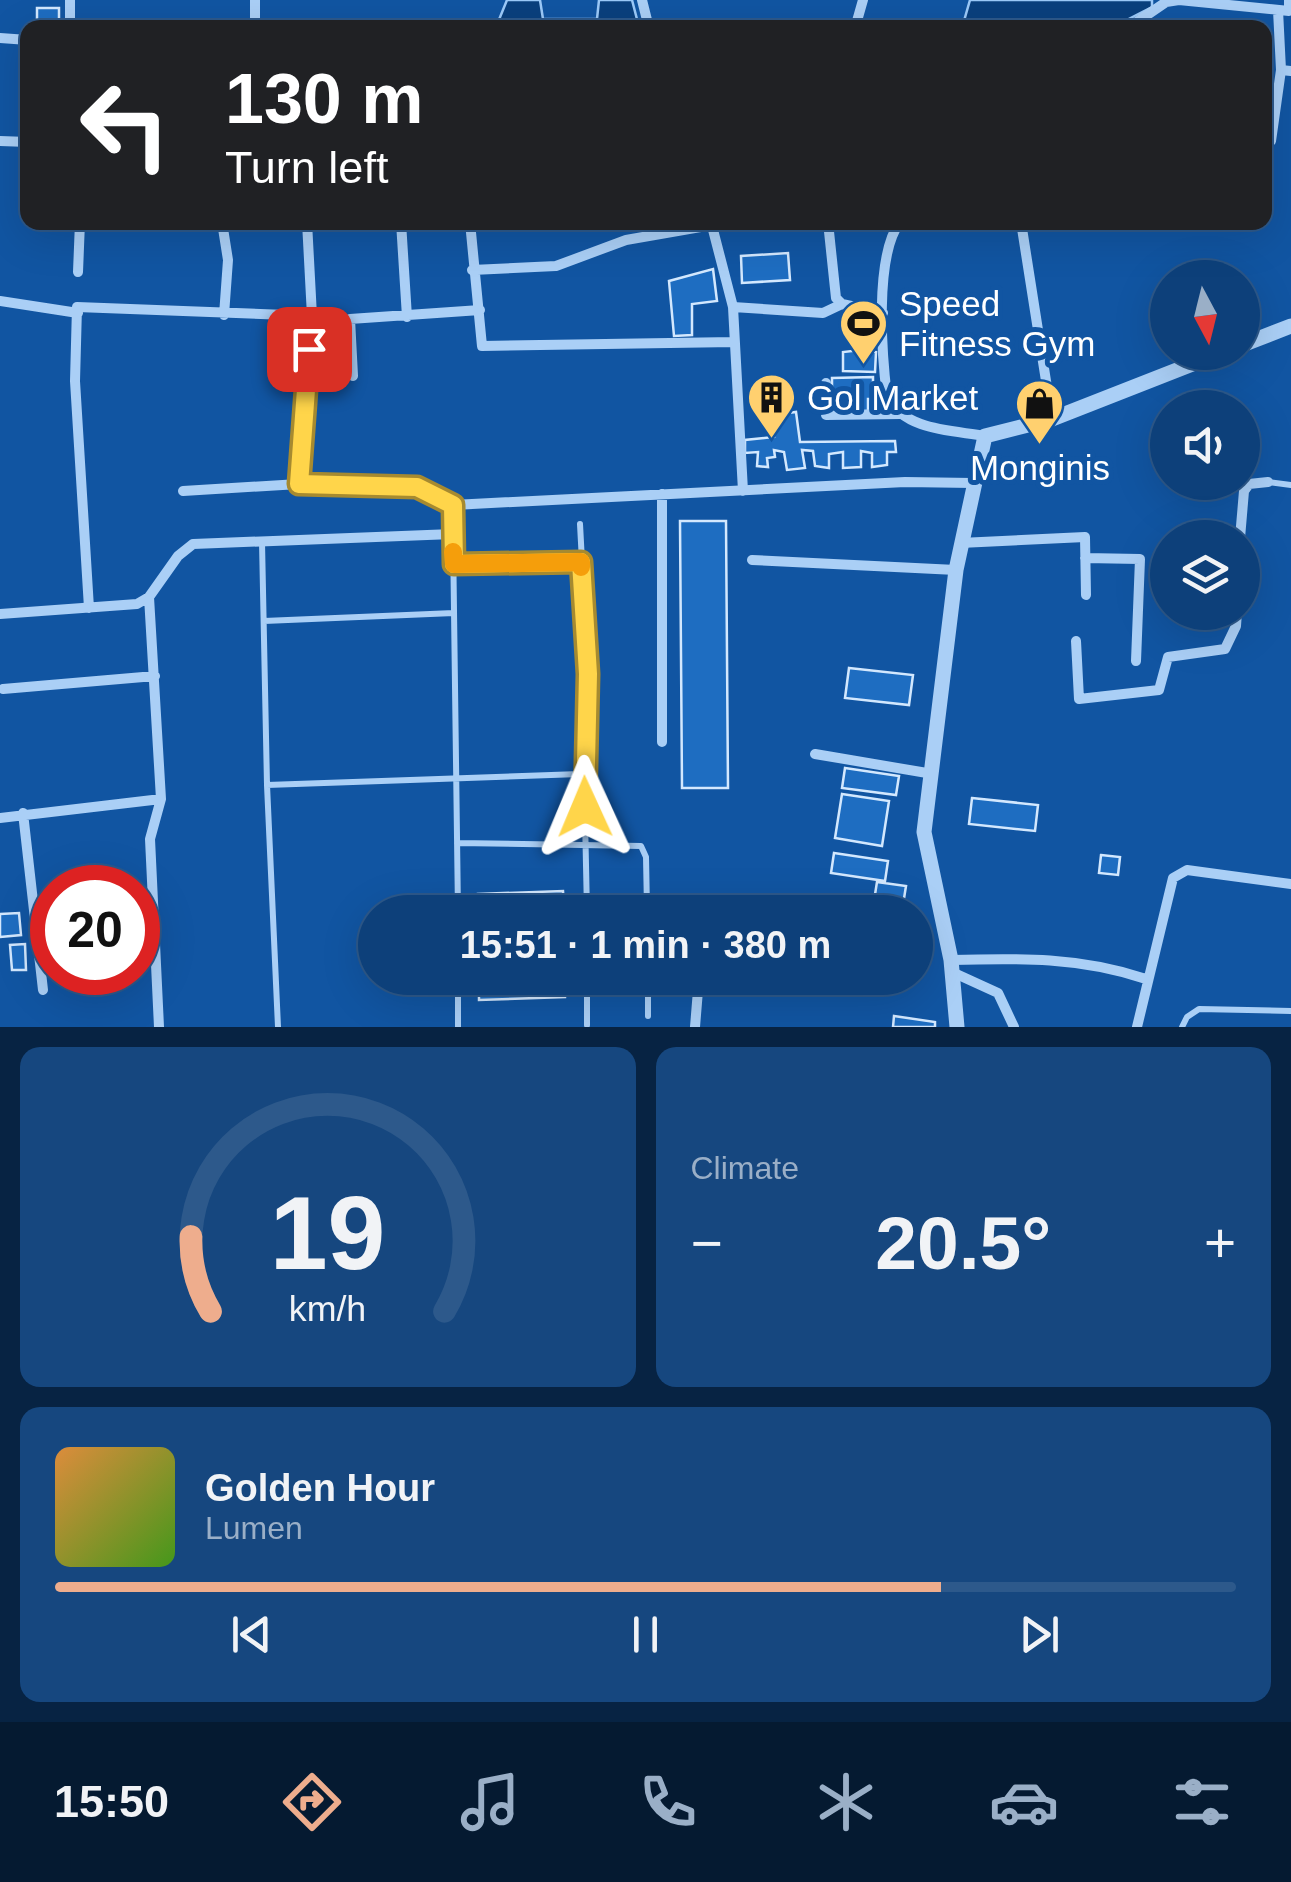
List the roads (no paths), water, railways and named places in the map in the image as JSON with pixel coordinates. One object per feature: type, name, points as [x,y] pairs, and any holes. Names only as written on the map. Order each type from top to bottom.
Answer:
[{"type":"street","points":[[1140,20],[1166,2],[1180,0],[1289,12],[1289,0]]},
{"type":"street","points":[[1272,136],[1286,71],[1278,10]]},
{"type":"street","points":[[78,272],[80,230]]},
{"type":"street","points":[[223,230],[228,260],[224,315]]},
{"type":"street","points":[[299,484],[312,316],[307,230]]},
{"type":"street","points":[[402,230],[407,317]]},
{"type":"street","points":[[470,230],[482,346],[734,342]]},
{"type":"street","points":[[472,270],[556,266],[626,240],[680,230]]},
{"type":"street","points":[[713,230],[732,307],[743,490]]},
{"type":"street","points":[[829,230],[833,288],[842,304]]},
{"type":"street","points":[[897,230],[888,251],[883,313],[887,398],[915,423],[985,436],[1052,420],[1178,370]]},
{"type":"street","points":[[1022,230],[1052,420]]},
{"type":"street","points":[[0,301],[78,313]]},
{"type":"street","points":[[732,307],[811,313],[842,304],[883,313]]},
{"type":"street","points":[[90,608],[75,381],[77,307],[312,316]]},
{"type":"street","points":[[353,376],[350,319],[480,310]]},
{"type":"street","points":[[1260,338],[1291,326]]},
{"type":"street","points":[[826,383],[826,415],[901,414]]},
{"type":"street","points":[[957,1027],[952,966],[924,832],[960,543],[985,436]]},
{"type":"street","points":[[183,491],[299,484],[417,487],[453,505],[906,482],[973,484]]},
{"type":"street","points":[[1242,520],[1244,491],[1249,484],[1268,482]]},
{"type":"street","points":[[662,494],[662,742]]},
{"type":"street","points":[[0,614],[137,604],[149,597],[178,556],[194,544],[453,534],[453,505]]},
{"type":"street","points":[[960,543],[1085,537],[1086,595]]},
{"type":"street","points":[[1085,558],[1140,559],[1136,661]]},
{"type":"street","points":[[752,560],[956,570]]},
{"type":"street","points":[[149,597],[161,799],[150,839],[159,1027]]},
{"type":"street","points":[[1076,641],[1079,699],[1159,690],[1168,657],[1224,649],[1234,630]]},
{"type":"street","points":[[3,689],[156,676]]},
{"type":"street","points":[[815,754],[934,774]]},
{"type":"street","points":[[0,818],[161,799]]},
{"type":"street","points":[[22,813],[30,877]]},
{"type":"street","points":[[1122,1027],[1137,1026],[1174,878],[1187,870],[1291,884]]},
{"type":"street","points":[[952,966],[1064,959],[1101,964],[1146,979]]},
{"type":"street","points":[[952,966],[998,992],[1014,1027]]},
{"type":"street","points":[[695,1027],[698,995]]},
{"type":"lane","points":[[1268,482],[1291,485]]},
{"type":"lane","points":[[580,524],[588,674],[584,771],[587,895]]},
{"type":"lane","points":[[453,534],[458,895]]},
{"type":"lane","points":[[262,542],[267,785],[278,1027]]},
{"type":"lane","points":[[454,564],[581,562]]},
{"type":"lane","points":[[264,621],[454,613]]},
{"type":"lane","points":[[267,785],[574,776],[584,771]]},
{"type":"lane","points":[[457,843],[586,842],[641,846],[646,857],[647,895]]},
{"type":"lane","points":[[458,995],[458,1027]]},
{"type":"lane","points":[[587,995],[588,1025]]},
{"type":"lane","points":[[648,995],[648,1016]]},
{"type":"lane","points":[[1182,1027],[1187,1017],[1200,1009],[1291,1010]]},
{"type":"water","points":[[507,0],[540,0],[543,19],[597,19],[599,0],[632,0],[637,20],[499,20]]},
{"type":"water","points":[[970,0],[1152,0],[1152,7],[1127,20],[964,20]]},
{"type":"place","name":"Speed Fitness Gym","points":[[864,366]]},
{"type":"place","name":"Gol Market","points":[[772,440]]},
{"type":"place","name":"Monginis","points":[[1040,446]]}]
